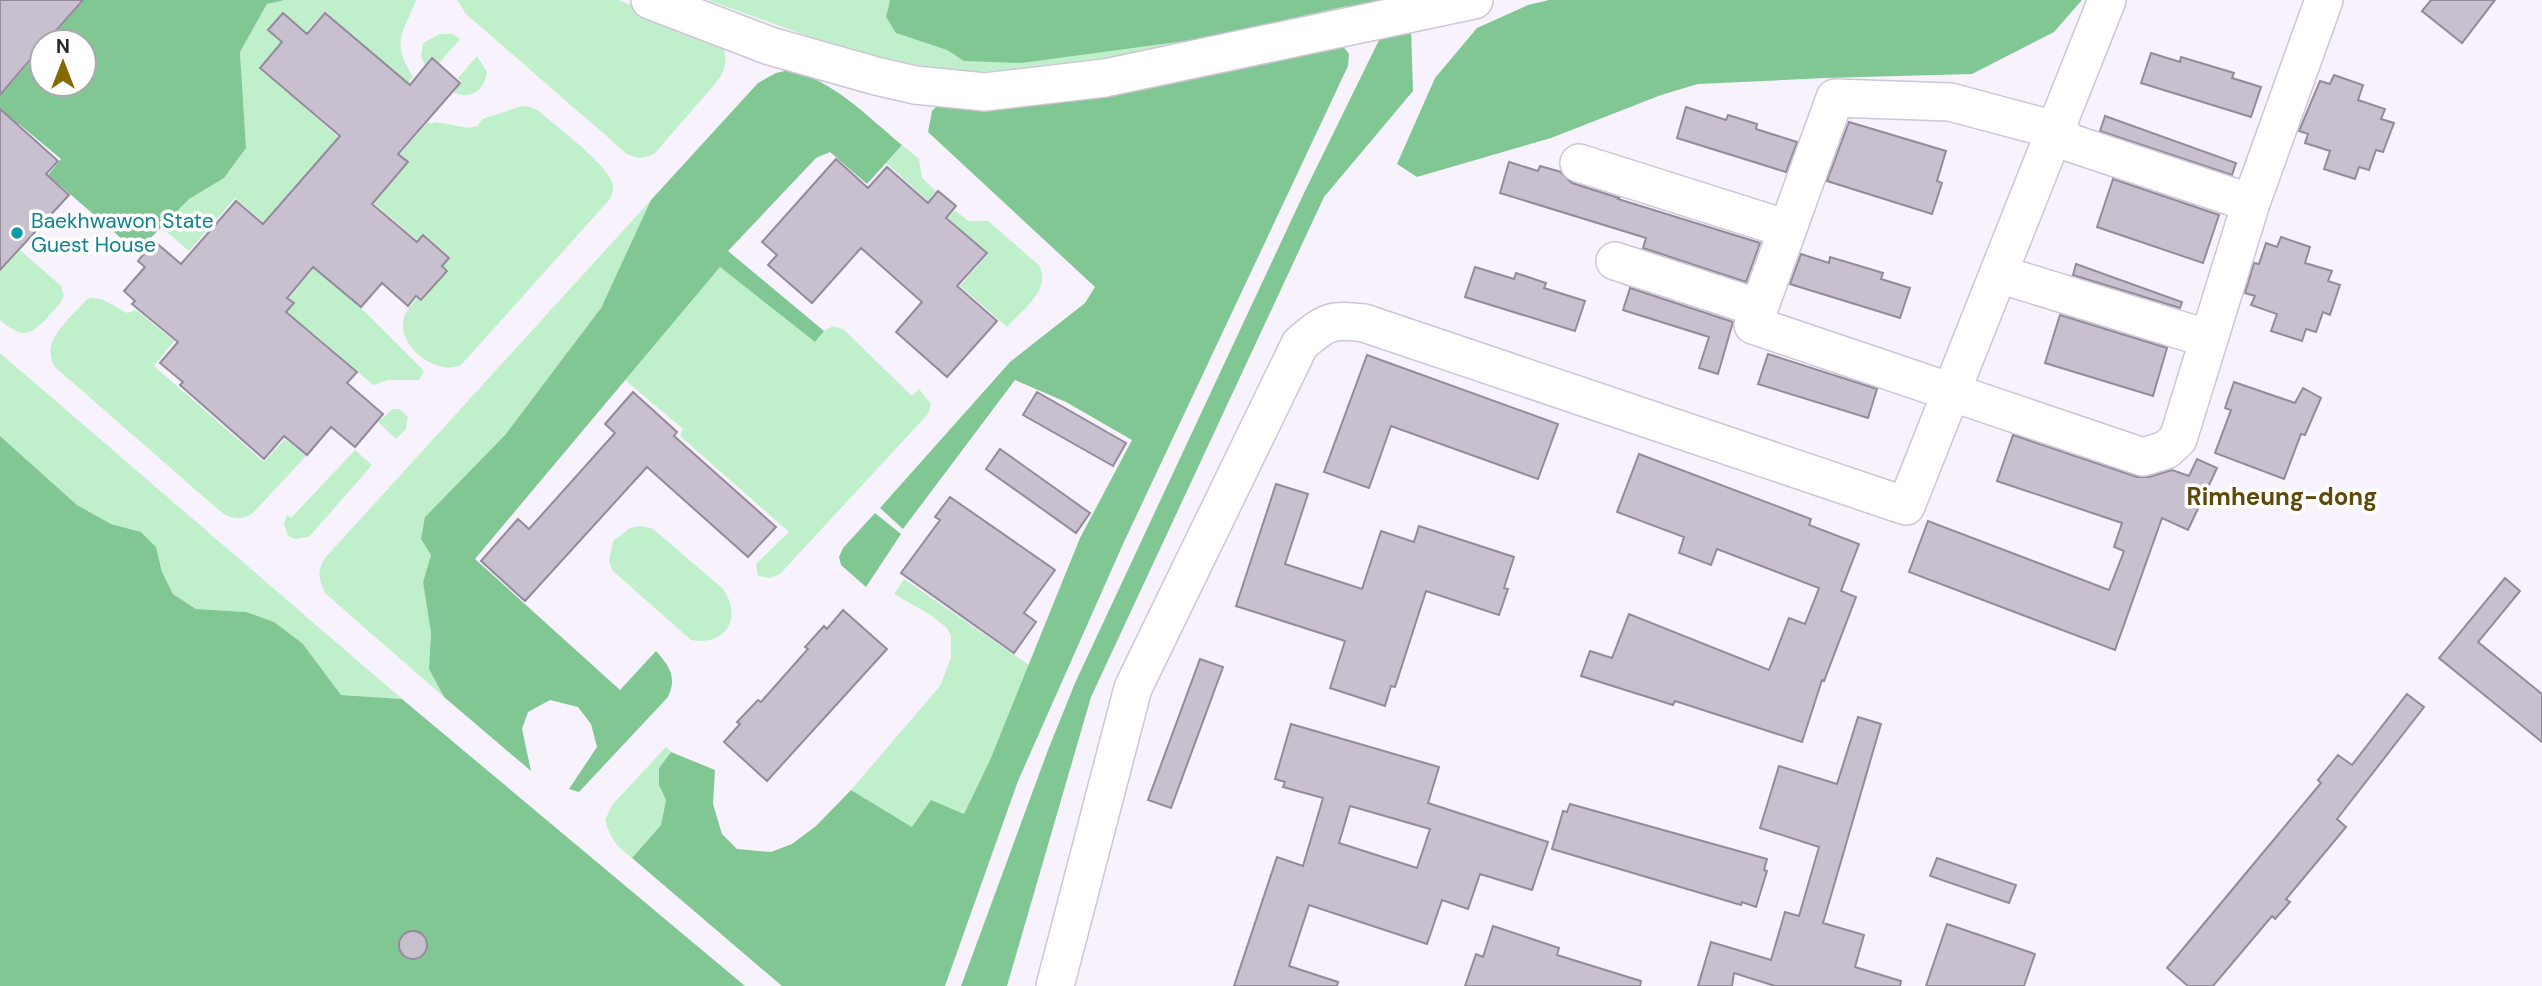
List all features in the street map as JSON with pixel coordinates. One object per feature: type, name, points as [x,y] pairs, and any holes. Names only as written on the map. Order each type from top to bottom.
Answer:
[{"type":"street","points":[[650,0],[770,46],[876,76],[915,85],[985,92],[1105,78],[1474,0]]},
{"type":"street","points":[[1055,986],[1133,688],[1300,344],[1323,324],[1341,320],[1364,323],[1906,506],[2107,0]]},
{"type":"street","points":[[2251,203],[2071,144],[2055,131],[1950,102],[1835,98],[1753,325],[2143,457],[2166,450],[2178,439],[2251,203],[2323,0]]},
{"type":"street","points":[[1579,163],[1787,229]]},
{"type":"street","points":[[1615,261],[1759,308]]},
{"type":"street","points":[[1999,274],[2209,339]]},
{"type":"green space","points":[[84,0],[285,0],[267,4],[240,52],[246,148],[224,178],[189,199],[137,252],[48,175],[61,159],[19,124],[6,136],[0,131],[0,96],[28,64],[28,98],[98,98],[98,28],[59,28]]},
{"type":"green space","points":[[285,0],[416,0],[401,38],[402,55],[413,77],[408,83],[325,11],[306,32],[282,13],[267,30],[281,42],[259,67],[354,151],[336,171],[320,157],[263,222],[235,198],[189,251],[160,226],[189,199],[224,178],[246,148],[240,52],[267,4]]},
{"type":"green space","points":[[457,0],[618,0],[712,34],[725,51],[725,65],[720,78],[655,153],[634,157],[627,154],[466,14]]},
{"type":"green space","points":[[708,0],[890,0],[886,17],[896,33],[947,50],[964,61],[1200,39],[1347,6],[1381,6],[1200,48],[1022,73],[964,71],[870,55],[830,44]]},
{"type":"green space","points":[[890,0],[1398,0],[1381,6],[1347,6],[1200,39],[1021,63],[964,61],[947,50],[896,33],[886,17]]},
{"type":"green space","points":[[1549,0],[2082,0],[2054,32],[1972,74],[1698,84],[1661,95],[1551,138],[1417,177],[1397,164],[1435,78],[1477,28],[1528,5]]},
{"type":"green space","points":[[1411,28],[1413,91],[1324,197],[1091,697],[1007,986],[961,986],[1075,683],[1304,193],[1382,34]]},
{"type":"green space","points":[[440,34],[453,34],[460,39],[439,63],[431,56],[425,65],[421,57],[423,43]]},
{"type":"green space","points":[[1342,45],[1349,54],[1348,66],[1123,544],[1018,781],[945,986],[782,986],[632,858],[661,825],[666,800],[659,785],[659,768],[671,752],[715,770],[713,804],[722,834],[737,849],[771,852],[792,844],[816,826],[851,790],[912,827],[931,800],[964,814],[990,760],[1080,538],[1132,440],[1066,402],[1015,380],[903,529],[880,508],[1010,362],[1085,303],[1095,287],[928,132],[932,111],[939,104]]},
{"type":"green space","points":[[477,56],[487,72],[480,89],[466,95],[453,93],[462,82],[458,78]]},
{"type":"green space","points":[[789,70],[835,91],[902,145],[867,184],[830,152],[816,158],[728,251],[824,331],[815,342],[720,267],[475,559],[620,690],[656,651],[671,672],[672,684],[668,697],[579,792],[569,789],[597,747],[591,724],[578,707],[550,700],[528,712],[522,729],[531,771],[444,697],[429,669],[431,633],[423,582],[431,555],[421,539],[425,517],[505,435],[601,308],[651,200],[758,83],[776,73]]},
{"type":"green space","points":[[522,106],[539,111],[590,155],[608,174],[613,184],[612,193],[610,199],[461,365],[441,367],[414,350],[407,341],[403,322],[406,312],[417,298],[421,302],[448,270],[443,266],[450,257],[424,234],[417,240],[369,199],[387,178],[392,182],[409,162],[400,154],[428,122],[469,128],[478,126],[482,119]]},
{"type":"green space","points":[[902,145],[919,159],[922,178],[936,191],[928,201],[886,163]]},
{"type":"green space","points":[[651,200],[601,308],[505,435],[425,517],[431,555],[423,582],[431,633],[429,669],[444,697],[326,594],[320,576],[322,563]]},
{"type":"green space","points":[[955,210],[968,221],[988,221],[1039,265],[1042,283],[1039,291],[1007,327],[960,286],[988,254],[948,218]]},
{"type":"green space","points":[[20,250],[61,286],[64,296],[41,325],[24,333],[13,330],[0,320],[0,272]]},
{"type":"green space","points":[[720,267],[815,342],[824,331],[833,326],[843,329],[912,396],[919,389],[931,404],[928,414],[780,574],[770,578],[758,576],[756,564],[789,532],[680,436],[683,429],[625,380]]},
{"type":"green space","points":[[314,268],[361,308],[424,371],[419,380],[388,380],[373,385],[313,333],[281,370],[260,343],[294,304],[289,298]]},
{"type":"green space","points":[[102,299],[127,313],[136,310],[174,341],[154,366],[264,462],[285,439],[306,456],[253,513],[237,518],[221,512],[55,367],[51,348],[58,331],[86,300]]},
{"type":"green space","points":[[0,353],[402,699],[341,695],[303,644],[246,612],[196,609],[173,594],[162,572],[156,547],[141,532],[111,524],[77,505],[0,436]]},
{"type":"green space","points":[[393,409],[399,409],[408,417],[406,429],[396,439],[378,422]]},
{"type":"green space","points":[[0,436],[77,505],[111,524],[141,532],[156,547],[162,572],[173,594],[196,609],[246,612],[274,622],[303,644],[341,695],[402,699],[745,986],[0,986]]},
{"type":"green space","points":[[355,450],[372,465],[309,537],[295,539],[288,536],[284,523],[287,515],[291,518]]},
{"type":"green space","points":[[875,513],[901,534],[866,587],[841,565],[839,557],[843,548]]},
{"type":"green space","points":[[630,528],[651,528],[659,534],[722,588],[731,609],[731,619],[722,634],[714,639],[691,640],[613,571],[609,561],[613,541]]},
{"type":"green space","points":[[904,579],[1029,665],[990,760],[964,814],[912,827],[851,790],[940,686],[951,658],[951,636],[947,628],[894,594]]},
{"type":"green space","points":[[666,747],[671,752],[659,768],[659,785],[666,799],[661,825],[632,858],[615,842],[605,820],[612,805]]},
{"type":"building","points":[[0,0],[83,0],[58,28],[28,28],[28,62],[0,95]]},
{"type":"building","points":[[2431,0],[2495,0],[2462,43],[2422,11]]},
{"type":"building","points":[[283,13],[307,34],[325,13],[410,85],[432,58],[460,83],[398,154],[408,162],[372,204],[417,242],[423,235],[449,258],[442,266],[447,271],[421,300],[416,296],[408,306],[382,283],[361,307],[313,267],[287,298],[294,303],[286,312],[357,372],[347,383],[383,414],[355,447],[331,427],[307,455],[284,436],[264,459],[180,385],[183,382],[160,363],[178,342],[132,304],[135,301],[124,291],[145,267],[138,261],[154,241],[181,264],[236,201],[263,224],[340,136],[260,68],[282,42],[268,30]]},
{"type":"building","points":[[2151,53],[2180,62],[2181,57],[2234,73],[2232,78],[2261,87],[2251,117],[2141,83]]},
{"type":"building","points":[[2334,75],[2363,85],[2358,100],[2385,109],[2381,119],[2394,123],[2383,152],[2376,150],[2369,170],[2359,167],[2355,179],[2324,169],[2330,151],[2305,143],[2308,134],[2299,131],[2320,81],[2330,84]]},
{"type":"building","points":[[1686,107],[1726,120],[1728,115],[1757,124],[1756,129],[1797,142],[1786,172],[1677,138]]},
{"type":"building","name":"Baekhwawon State Guest House","points":[[0,109],[58,161],[46,174],[69,195],[0,270]]},
{"type":"building","points":[[2105,116],[2236,163],[2232,175],[2100,131]]},
{"type":"building","points":[[1849,122],[1946,151],[1937,181],[1942,183],[1932,214],[1827,181]]},
{"type":"building","points":[[836,159],[868,188],[887,167],[928,203],[938,191],[956,206],[946,218],[987,253],[957,286],[997,321],[947,377],[896,332],[922,302],[861,248],[812,303],[768,265],[777,255],[762,242]]},
{"type":"building","points":[[1509,162],[1538,171],[1540,166],[1561,172],[1572,183],[1760,243],[1746,282],[1643,248],[1646,238],[1500,193]]},
{"type":"building","points":[[2113,179],[2219,215],[2203,263],[2097,227]]},
{"type":"building","points":[[2281,237],[2310,247],[2305,263],[2332,271],[2328,281],[2340,285],[2330,315],[2323,312],[2316,332],[2306,329],[2302,341],[2271,331],[2277,314],[2251,305],[2255,296],[2245,293],[2254,263],[2259,264],[2266,243],[2277,247]]},
{"type":"building","points":[[1801,254],[1829,263],[1830,257],[1883,273],[1881,279],[1910,288],[1900,318],[1790,284]]},
{"type":"building","points":[[2076,264],[2182,302],[2180,308],[2073,275]]},
{"type":"building","points":[[1475,267],[1514,279],[1516,273],[1546,283],[1544,288],[1585,301],[1575,331],[1465,297]]},
{"type":"building","points":[[1630,288],[1733,322],[1718,374],[1699,368],[1709,337],[1623,310]]},
{"type":"building","points":[[2060,315],[2167,348],[2153,396],[2045,363]]},
{"type":"building","points":[[1768,354],[1877,389],[1868,418],[1758,384]]},
{"type":"building","points":[[1367,355],[1558,424],[1538,479],[1391,426],[1369,488],[1324,472]]},
{"type":"building","points":[[2234,382],[2295,403],[2303,388],[2321,398],[2305,435],[2301,434],[2284,479],[2215,453],[2231,410],[2225,408]]},
{"type":"building","points":[[633,392],[677,432],[674,436],[776,527],[748,557],[647,467],[525,601],[481,561],[518,519],[529,529],[615,433],[605,424]]},
{"type":"building","points":[[1037,392],[1126,443],[1113,466],[1023,415]]},
{"type":"building","points":[[2013,435],[2137,477],[2149,477],[2172,470],[2189,476],[2197,459],[2217,468],[2188,530],[2162,518],[2115,650],[1909,572],[1928,521],[2109,590],[2124,551],[2114,547],[2122,523],[1997,481]]},
{"type":"building","points":[[1000,449],[1090,513],[1076,533],[986,469]]},
{"type":"building","points":[[1639,454],[1811,519],[1809,525],[1859,544],[1841,591],[1856,597],[1824,681],[1822,680],[1802,742],[1675,701],[1673,705],[1581,676],[1590,651],[1612,658],[1629,614],[1769,670],[1789,618],[1805,624],[1819,588],[1717,549],[1711,565],[1679,553],[1684,537],[1617,512]]},
{"type":"building","points":[[1276,484],[1308,494],[1285,564],[1362,589],[1381,531],[1414,542],[1419,526],[1514,557],[1504,588],[1508,589],[1499,615],[1426,591],[1395,687],[1391,686],[1385,706],[1330,688],[1345,641],[1236,606]]},
{"type":"building","points":[[950,497],[1055,570],[1024,613],[1036,622],[1014,653],[901,573],[940,520],[935,517]]},
{"type":"building","points":[[2505,578],[2520,591],[2478,642],[2542,694],[2542,742],[2439,658]]},
{"type":"building","points":[[843,610],[887,649],[767,781],[724,742],[740,724],[737,722],[758,700],[761,702],[808,649],[805,647],[824,626],[827,629]]},
{"type":"building","points":[[1200,659],[1223,667],[1171,808],[1148,800]]},
{"type":"building","points":[[2407,694],[2424,707],[2337,819],[2346,827],[2286,899],[2290,902],[2275,919],[2272,916],[2213,986],[2188,986],[2167,968],[2321,783],[2318,780],[2338,755],[2352,765]]},
{"type":"building","points":[[1858,717],[1881,724],[1823,923],[1864,935],[1855,967],[1901,981],[1900,986],[1775,986],[1734,973],[1732,986],[1698,986],[1711,942],[1771,960],[1785,912],[1799,916],[1819,847],[1760,828],[1779,766],[1837,784]]},
{"type":"building","points":[[1291,724],[1439,767],[1428,803],[1548,842],[1532,890],[1480,874],[1468,909],[1442,900],[1427,944],[1309,905],[1289,966],[1338,982],[1337,986],[1234,986],[1277,857],[1303,866],[1323,798],[1283,787],[1285,782],[1275,779]],"holes":[[[1350,806],[1430,829],[1417,868],[1339,843]]]},
{"type":"building","points":[[1570,804],[1767,859],[1764,870],[1767,871],[1756,907],[1742,902],[1741,905],[1552,849],[1563,811],[1567,812]]},
{"type":"building","points":[[1937,858],[2016,885],[2009,903],[1930,876]]},
{"type":"building","points":[[1947,924],[2035,954],[2024,986],[1926,986]]},
{"type":"building","points":[[1493,926],[1559,948],[1557,955],[1641,981],[1640,986],[1465,986],[1476,954],[1483,957]]},
{"type":"building","points":[[413,931],[423,935],[427,945],[423,955],[413,959],[403,955],[399,945],[403,935]]},
{"type":"place","name":"Baekhwawon State Guest House","points":[[17,233]]},
{"type":"district","name":"Rimheung-dong","points":[[2282,496]]}]
